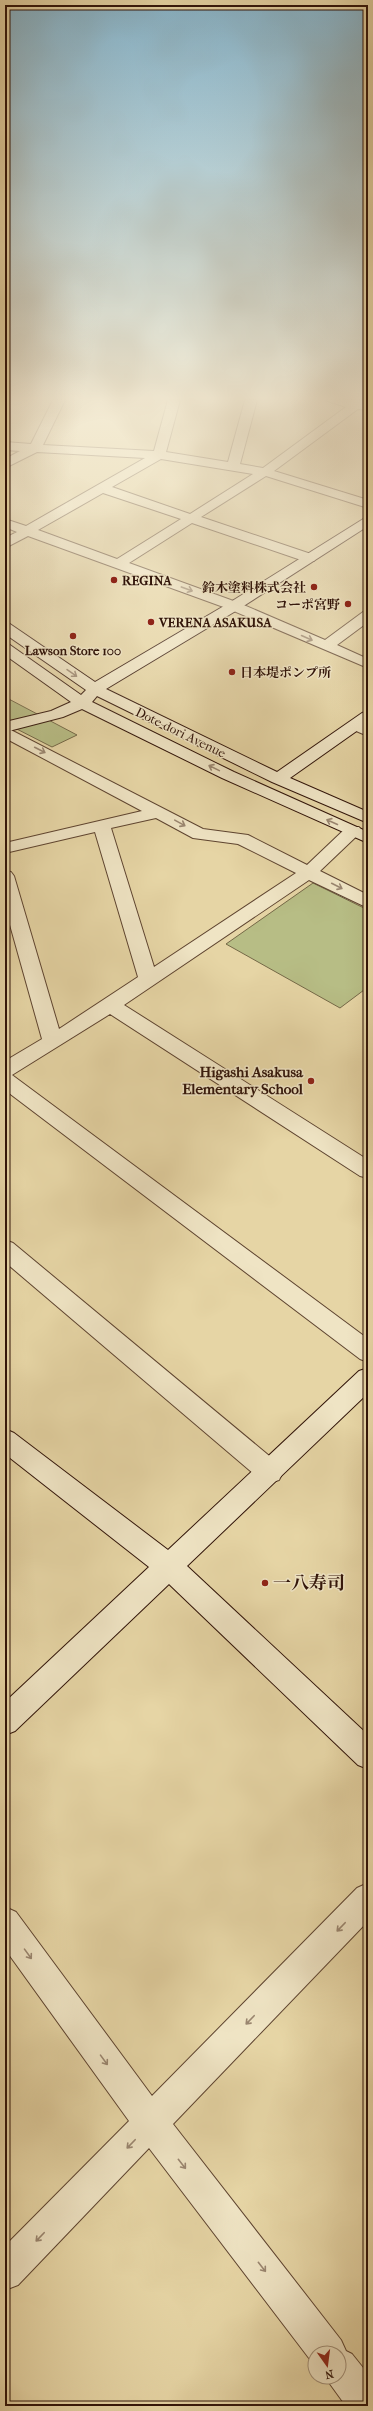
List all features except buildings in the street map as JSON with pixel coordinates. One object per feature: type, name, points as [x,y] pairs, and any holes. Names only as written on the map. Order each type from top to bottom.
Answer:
[{"type":"street","points":[[5,544],[61,513]]},
{"type":"street","points":[[171,513],[309,558]]},
{"type":"street","points":[[118,564],[199,513]]},
{"type":"street","points":[[5,727],[57,714],[82,703],[95,689],[234,606],[368,520]]},
{"type":"street","points":[[5,524],[234,606],[368,664]]},
{"type":"street","points":[[326,646],[368,615]]},
{"type":"street","name":"Dote-dori Avenue","points":[[5,627],[95,689],[278,779],[368,818]]},
{"type":"street","name":"Dote-dori Avenue","points":[[5,648],[82,703],[228,775],[360,835]]},
{"type":"street","points":[[278,779],[364,724]]},
{"type":"street","points":[[5,732],[160,812],[199,834],[242,839],[368,902]]},
{"type":"street","points":[[5,848],[160,812]]},
{"type":"street","points":[[102,826],[148,979]]},
{"type":"street","points":[[5,1070],[110,1006],[309,872],[360,835]]},
{"type":"street","points":[[5,876],[53,1042]]},
{"type":"street","points":[[110,1006],[368,1170]]},
{"type":"street","points":[[5,1080],[368,1352]]},
{"type":"street","points":[[5,1249],[270,1472]]},
{"type":"street","points":[[5,1721],[168,1566],[364,1388]]},
{"type":"street","points":[[5,1440],[168,1566],[368,1755]]},
{"type":"street","points":[[5,2272],[368,1899]]},
{"type":"street","points":[[5,1923],[151,2123],[322,2345]]},
{"type":"street","points":[[347,2377],[368,2404]]},
{"type":"green space","points":[[5,697],[77,735],[52,747],[5,723]]},
{"type":"green space","points":[[313,883],[368,910],[368,987],[340,1008],[226,944]]},
{"type":"place","name":"REGINA","points":[[114,580]]},
{"type":"place","name":"鈴木塗料株式会社","points":[[314,587]]},
{"type":"place","name":"コーポ宮野","points":[[348,604]]},
{"type":"place","name":"VERENA ASAKUSA","points":[[151,622]]},
{"type":"place","name":"Lawson Store 100","points":[[73,636]]},
{"type":"place","name":"日本堤ポンプ所","points":[[232,672]]},
{"type":"place","name":"Higashi Asakusa Elementary School","points":[[311,1081]]},
{"type":"place","name":"一八寿司","points":[[265,1583]]}]
